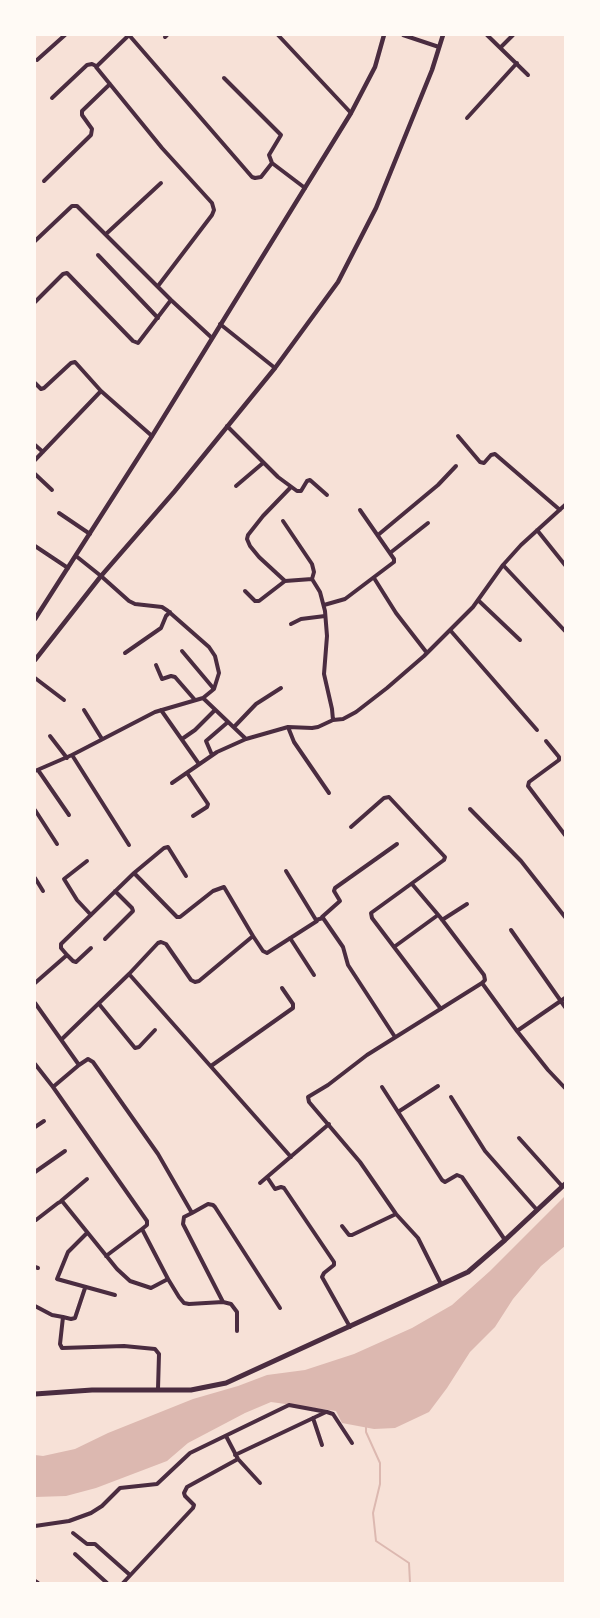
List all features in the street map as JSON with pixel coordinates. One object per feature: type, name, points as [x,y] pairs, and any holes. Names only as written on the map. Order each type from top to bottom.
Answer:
[{"type":"main road","points":[[35,1394],[92,1390],[191,1390],[226,1383],[468,1272],[564,1185]]},
{"type":"street","points":[[37,60],[65,35]]},
{"type":"street","points":[[96,66],[129,35],[252,176],[255,178],[261,177],[272,163]]},
{"type":"street","points":[[278,35],[351,113]]},
{"type":"street","points":[[35,618],[152,436],[351,113],[374,67],[384,35]]},
{"type":"street","points":[[403,35],[439,47]]},
{"type":"street","points":[[35,660],[101,576],[174,492],[275,368],[338,282],[368,227],[409,130],[443,35]]},
{"type":"street","points":[[487,35],[528,74]]},
{"type":"street","points":[[501,47],[513,35]]},
{"type":"street","points":[[467,118],[517,63]]},
{"type":"street","points":[[52,98],[87,65],[92,64],[96,66],[162,148],[214,207],[212,215],[158,286]]},
{"type":"street","points":[[224,78],[281,135],[269,155],[272,163],[305,188]]},
{"type":"street","points":[[44,181],[91,135],[92,131],[82,115],[82,111],[110,84]]},
{"type":"street","points":[[106,234],[161,183]]},
{"type":"street","points":[[35,241],[74,206],[79,207],[171,300],[212,338]]},
{"type":"street","points":[[98,255],[158,318]]},
{"type":"street","points":[[35,302],[63,274],[67,273],[136,342],[140,342],[171,300]]},
{"type":"street","points":[[220,324],[275,368]]},
{"type":"street","points":[[35,383],[41,389],[44,388],[75,362],[102,391],[152,436]]},
{"type":"street","points":[[35,460],[102,391]]},
{"type":"street","points":[[227,426],[263,463],[291,487],[300,492],[307,481],[310,480],[327,495]]},
{"type":"street","points":[[458,436],[480,462],[484,463],[491,455],[495,454],[560,510]]},
{"type":"street","points":[[35,444],[43,452]]},
{"type":"street","points":[[236,486],[263,463]]},
{"type":"street","points":[[378,535],[438,485],[456,466]]},
{"type":"street","points":[[35,474],[52,490]]},
{"type":"street","points":[[285,582],[259,557],[250,546],[247,538],[263,516],[291,487]]},
{"type":"street","points":[[172,783],[212,755],[246,739],[288,727],[312,728],[333,720],[343,719],[356,712],[388,688],[450,630],[478,601],[502,565],[565,505]]},
{"type":"street","points":[[324,605],[345,599],[394,562],[390,553],[360,510]]},
{"type":"street","points":[[59,513],[90,534]]},
{"type":"street","points":[[283,521],[312,564],[314,572],[312,579],[320,592],[324,605],[327,648],[324,674],[333,720]]},
{"type":"street","points":[[390,553],[428,523]]},
{"type":"street","points":[[537,530],[565,565]]},
{"type":"street","points":[[35,546],[68,568]]},
{"type":"street","points":[[68,815],[36,771],[67,758],[161,710],[203,698],[214,689],[219,673],[215,656],[209,647],[170,612],[162,607],[135,604],[76,556]]},
{"type":"street","points":[[502,565],[565,631]]},
{"type":"street","points":[[374,578],[396,614],[427,652]]},
{"type":"street","points":[[245,591],[255,601],[259,601],[285,582],[312,579]]},
{"type":"street","points":[[478,601],[520,640]]},
{"type":"street","points":[[124,652],[160,629],[170,612]]},
{"type":"street","points":[[291,624],[301,619],[325,616]]},
{"type":"street","points":[[450,630],[537,730]]},
{"type":"street","points":[[182,652],[214,689]]},
{"type":"street","points":[[156,665],[162,679],[174,676],[195,700]]},
{"type":"street","points":[[35,678],[64,700]]},
{"type":"street","points":[[234,727],[256,704],[281,688]]},
{"type":"street","points":[[203,698],[246,739]]},
{"type":"street","points":[[84,710],[102,739]]},
{"type":"street","points":[[161,710],[199,764]]},
{"type":"street","points":[[182,739],[195,730],[216,710]]},
{"type":"street","points":[[212,755],[206,741],[228,722]]},
{"type":"street","points":[[288,727],[294,742],[329,793]]},
{"type":"street","points":[[50,736],[67,758]]},
{"type":"street","points":[[546,741],[559,756],[559,760],[529,782],[528,786],[565,835]]},
{"type":"street","points":[[72,755],[130,845]]},
{"type":"street","points":[[187,772],[208,804],[207,807],[193,816]]},
{"type":"street","points":[[351,827],[384,798],[392,798],[445,857],[444,860],[371,913],[372,918],[441,1009]]},
{"type":"street","points":[[470,809],[521,861],[565,917]]},
{"type":"street","points":[[35,810],[57,844]]},
{"type":"street","points":[[134,874],[177,917],[180,917],[213,891],[224,887],[263,951],[267,953],[322,917],[340,901],[334,892],[335,888],[397,844]]},
{"type":"street","points":[[91,948],[76,962],[61,948],[61,944],[134,874],[166,847],[186,876]]},
{"type":"street","points":[[87,861],[64,879],[90,916]]},
{"type":"street","points":[[286,871],[317,921]]},
{"type":"street","points":[[35,878],[43,891]]},
{"type":"street","points":[[412,884],[484,975],[484,980],[368,1055],[328,1085],[310,1095],[309,1102],[360,1162],[396,1214],[418,1238],[441,1284]]},
{"type":"street","points":[[105,939],[133,911],[115,892]]},
{"type":"street","points":[[442,920],[467,904]]},
{"type":"street","points":[[394,947],[438,915]]},
{"type":"street","points":[[322,917],[345,950],[348,965],[396,1037]]},
{"type":"street","points":[[511,930],[563,1000],[565,1007]]},
{"type":"street","points":[[62,1039],[161,942],[166,944],[193,982],[199,981],[254,936]]},
{"type":"street","points":[[290,938],[314,975]]},
{"type":"street","points":[[35,983],[67,955]]},
{"type":"street","points":[[130,974],[291,1157]]},
{"type":"street","points":[[482,983],[517,1031],[565,1088]]},
{"type":"street","points":[[211,1066],[293,1008],[293,1004],[282,988]]},
{"type":"street","points":[[517,1031],[563,1000]]},
{"type":"street","points":[[35,1003],[80,1065]]},
{"type":"street","points":[[99,1004],[136,1048],[155,1030]]},
{"type":"street","points":[[53,1086],[88,1059],[93,1062],[158,1154],[192,1213]]},
{"type":"street","points":[[35,1064],[53,1086],[147,1221],[147,1225],[106,1256]]},
{"type":"street","points":[[398,1112],[438,1086]]},
{"type":"street","points":[[382,1087],[442,1180],[445,1182],[457,1175],[462,1177],[505,1240]]},
{"type":"street","points":[[452,1097],[485,1151],[537,1210]]},
{"type":"street","points":[[35,1127],[44,1121]]},
{"type":"street","points":[[260,1184],[329,1124]]},
{"type":"street","points":[[519,1138],[564,1185]]},
{"type":"street","points":[[35,1172],[65,1151]]},
{"type":"street","points":[[268,1177],[275,1189],[284,1188],[334,1262],[333,1267],[324,1273],[322,1277],[350,1326]]},
{"type":"street","points":[[36,1220],[87,1179]]},
{"type":"street","points":[[61,1201],[64,1202],[106,1256],[130,1281],[146,1288],[155,1287],[168,1278]]},
{"type":"street","points":[[223,1302],[183,1224],[184,1217],[208,1204],[213,1204],[216,1207],[280,1308]]},
{"type":"street","points":[[342,1226],[349,1235],[352,1235],[396,1214]]},
{"type":"street","points":[[142,1229],[168,1278],[184,1303],[223,1302],[231,1304],[237,1312],[237,1331]]},
{"type":"street","points":[[87,1233],[68,1252],[57,1277],[59,1281],[115,1295]]},
{"type":"street","points":[[35,1306],[52,1315],[63,1318],[75,1318],[86,1288]]},
{"type":"street","points":[[63,1318],[60,1344],[62,1348],[124,1346],[152,1348],[158,1351],[158,1389]]},
{"type":"street","points":[[35,1526],[69,1521],[91,1512],[102,1506],[120,1488],[157,1484],[190,1453],[289,1405],[327,1412],[335,1417],[352,1443]]},
{"type":"street","points":[[123,1583],[193,1508],[194,1505],[184,1493],[187,1487],[236,1457],[327,1412]]},
{"type":"street","points":[[313,1418],[322,1445]]},
{"type":"street","points":[[226,1436],[236,1457],[260,1483]]},
{"type":"street","points":[[73,1533],[87,1544],[95,1544],[130,1575]]},
{"type":"street","points":[[75,1554],[107,1583]]},
{"type":"shaded area","points":[[565,1196],[565,1246],[541,1266],[513,1299],[495,1327],[470,1352],[429,1412],[395,1428],[374,1429],[342,1423],[336,1411],[271,1402],[245,1413],[188,1443],[167,1461],[96,1488],[66,1496],[35,1497],[35,1455],[43,1456],[75,1449],[108,1433],[193,1399],[238,1386],[267,1375],[305,1370],[354,1354],[412,1328],[452,1305],[490,1271]]},
{"type":"waterway","points":[[366,1427],[366,1432],[380,1463],[380,1484],[373,1513],[376,1541],[409,1563],[410,1583]]}]
